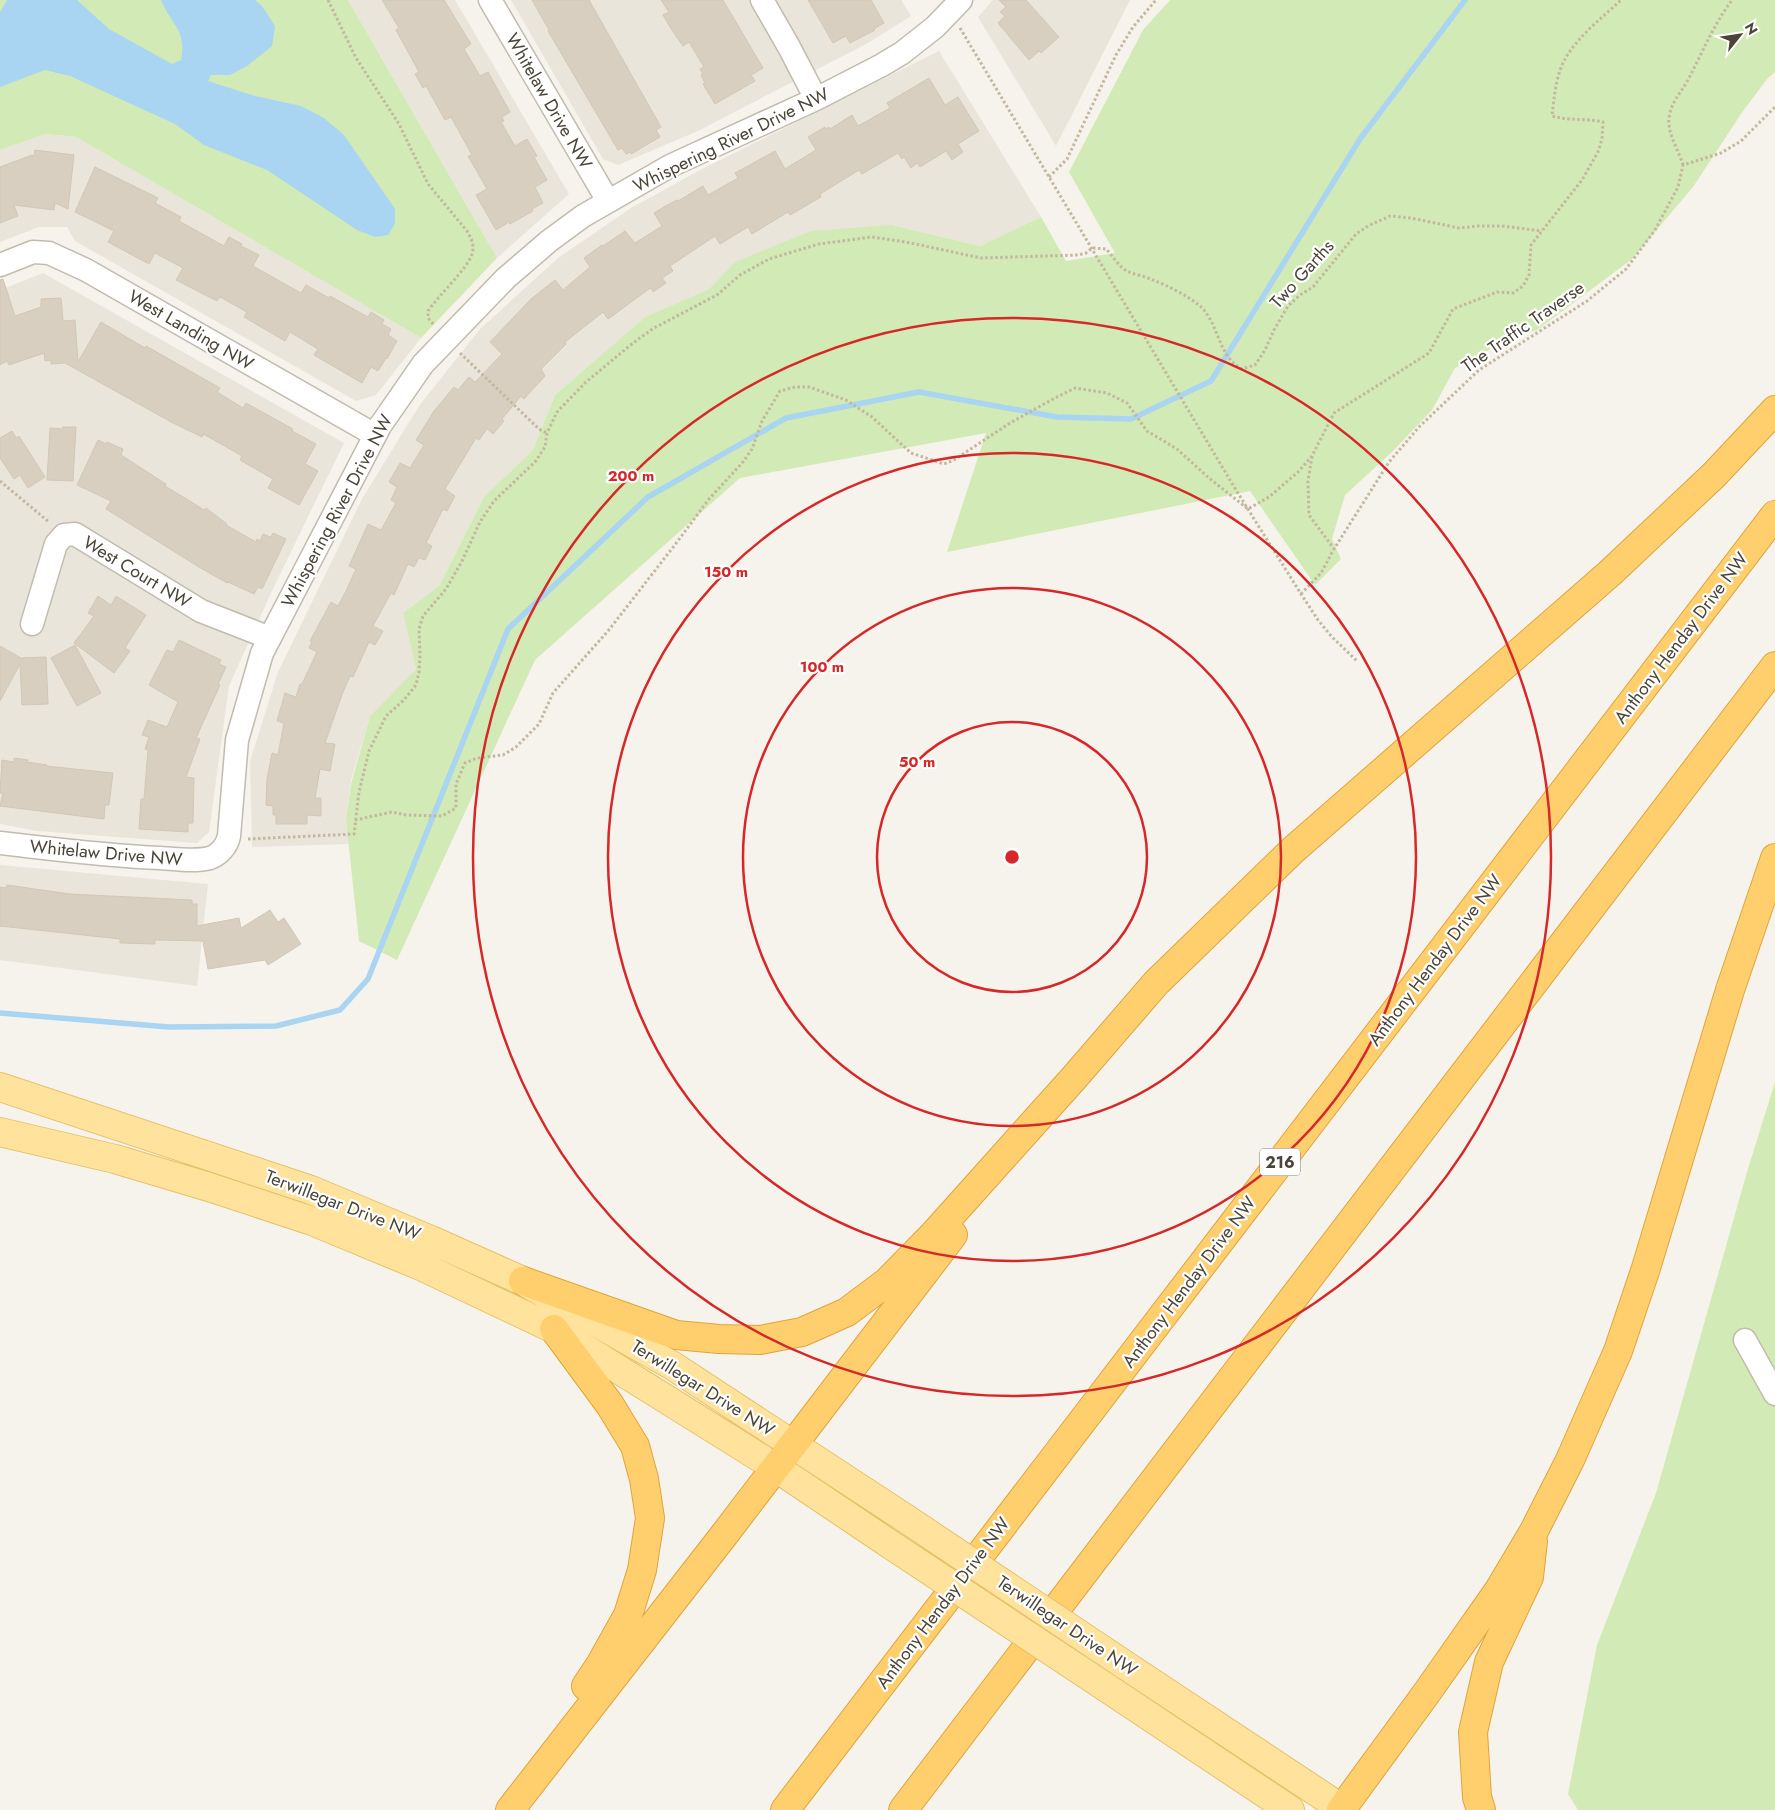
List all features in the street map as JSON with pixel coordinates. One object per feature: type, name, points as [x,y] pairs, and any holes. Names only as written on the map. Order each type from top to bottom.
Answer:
[{"type":"highway","points":[[523,1281],[676,1334],[718,1340],[760,1340],[802,1332],[847,1312],[887,1282],[934,1234],[1156,983],[1293,850],[1610,573],[1714,475],[1775,410]]},
{"type":"highway","name":"Anthony Henday Drive NW","points":[[784,1810],[1775,515]]},
{"type":"highway","points":[[903,1810],[1775,666]]},
{"type":"highway","points":[[1342,1810],[1499,1590],[1534,1531],[1570,1460],[1618,1351],[1646,1268],[1730,990],[1775,858]]},
{"type":"highway","points":[[510,1810],[718,1543],[1073,1079]]},
{"type":"highway","points":[[543,1766],[575,1704],[600,1665],[628,1615],[642,1570],[650,1518],[644,1479],[635,1446],[610,1405],[554,1329]]},
{"type":"highway","points":[[1481,1810],[1477,1797],[1473,1732],[1489,1662],[1529,1577],[1534,1531]]},
{"type":"main road","name":"Terwillegar Drive NW","points":[[0,1087],[311,1190],[523,1281],[673,1366],[905,1518],[1342,1810]]},
{"type":"main road","name":"Terwillegar Drive NW","points":[[0,1132],[124,1162],[210,1186],[312,1221],[424,1268],[554,1329],[775,1467],[1290,1810]]},
{"type":"street","name":"Whitelaw Drive NW","points":[[490,0],[608,201]]},
{"type":"street","points":[[762,0],[816,99]]},
{"type":"street","name":"Whispering River Drive NW","points":[[220,850],[237,740],[262,653],[375,435],[423,364],[506,278],[549,241],[583,216],[670,166],[816,99],[902,53],[935,27],[956,6]]},
{"type":"street","name":"West Landing NW","points":[[0,265],[33,252],[49,253],[86,270],[375,435]]},
{"type":"street","name":"West Court NW","points":[[32,624],[56,544],[64,535],[75,534],[201,611],[270,638]]},
{"type":"street","name":"Whitelaw Drive NW","points":[[0,843],[110,856],[197,860],[220,850]]},
{"type":"street","points":[[1745,1340],[1775,1394]]},
{"type":"path","points":[[328,0],[356,58],[399,124],[428,184],[471,238],[473,246],[468,263],[428,310],[428,318],[446,339],[539,429],[547,434]]},
{"type":"path","points":[[1049,177],[1067,159],[1116,55],[1133,26],[1156,0]]},
{"type":"path","points":[[1248,509],[1268,497],[1298,472],[1312,456],[1334,413],[1429,354],[1453,309],[1497,292],[1513,293],[1523,286],[1529,275],[1531,245],[1582,180],[1598,152],[1602,139],[1603,122],[1594,120],[1565,120],[1552,116],[1556,85],[1564,60],[1578,41],[1621,0]]},
{"type":"path","points":[[1732,0],[1722,13],[1688,80],[1673,102],[1668,120],[1671,138],[1678,149],[1683,165],[1720,153],[1741,141],[1775,107]]},
{"type":"path","points":[[956,6],[970,46],[1218,460],[1318,620],[1357,661]]},
{"type":"path","name":"The Traffic Traverse","points":[[1301,594],[1321,573],[1389,462],[1420,426],[1478,370],[1587,301],[1626,269],[1655,230],[1678,187],[1683,165]]},
{"type":"path","name":"Two Garths","points":[[1092,248],[1106,248],[1126,270],[1154,280],[1186,296],[1201,307],[1214,327],[1219,341],[1233,365],[1242,369],[1255,365],[1288,306],[1313,287],[1356,234],[1368,226],[1390,216],[1411,218],[1459,228],[1502,226],[1542,231]]},
{"type":"path","points":[[220,850],[255,838],[354,834],[359,792],[369,751],[386,716],[404,700],[416,685],[420,656],[419,629],[423,616],[446,589],[462,561],[480,522],[494,501],[535,462],[544,447],[547,434],[557,412],[571,396],[633,343],[654,328],[717,295],[740,275],[769,259],[819,244],[872,237],[906,242],[981,258],[1078,255],[1086,253],[1092,248]]},
{"type":"path","points":[[355,820],[392,812],[406,815],[442,816],[456,808],[456,784],[464,763],[477,758],[503,755],[516,747],[539,724],[553,693],[608,630],[674,546],[708,498],[743,462],[752,449],[762,421],[780,391],[795,387],[809,387],[846,400],[872,417],[911,453],[944,464],[954,460],[1053,399],[1075,388],[1107,393],[1127,403],[1147,430],[1177,448],[1209,478],[1248,509]]},
{"type":"path","points":[[1312,456],[1308,482],[1309,514],[1334,549]]},
{"type":"path","points":[[0,480],[64,535]]},
{"type":"shaded area","points":[[348,0],[455,0],[569,194],[497,258]]},
{"type":"shaded area","points":[[511,0],[901,0],[911,16],[868,43],[698,131],[618,165],[603,159]]},
{"type":"shaded area","points":[[993,0],[1130,0],[1056,146],[978,17]]},
{"type":"shaded area","points":[[939,51],[1041,217],[980,246],[892,225],[735,262],[709,289],[645,317],[555,395],[533,450],[484,497],[439,586],[403,613],[416,669],[370,716],[351,780],[346,820],[349,844],[252,847],[250,761],[278,672],[362,499],[419,406],[480,329],[558,258],[631,208],[702,169]]},
{"type":"shaded area","points":[[45,134],[76,137],[421,338],[376,395],[356,401],[75,241],[67,227],[39,227],[0,242],[0,150]]},
{"type":"shaded area","points":[[43,273],[344,443],[271,593],[229,686],[209,832],[197,843],[37,831],[0,824],[0,290]]},
{"type":"shaded area","points":[[0,865],[208,884],[197,986],[0,960]]},
{"type":"green space","points":[[0,0],[348,0],[497,258],[421,338],[76,137],[45,134],[0,150]]},
{"type":"green space","points":[[1170,0],[1775,0],[1775,72],[1768,78],[1743,111],[1693,187],[1632,259],[1537,330],[1511,338],[1455,368],[1432,410],[1393,451],[1345,495],[1332,539],[1341,559],[1315,585],[1250,491],[947,552],[986,433],[740,478],[535,660],[397,960],[359,941],[346,820],[351,784],[370,716],[416,669],[403,613],[439,586],[484,497],[533,450],[555,395],[645,317],[709,289],[735,262],[811,231],[892,225],[980,246],[1041,217],[1066,261],[1115,253],[1069,172],[1143,30]]},
{"type":"green space","points":[[1775,1082],[1775,1810],[1578,1810],[1568,1794],[1597,1645],[1656,1493],[1747,1172]]},
{"type":"water","points":[[7,0],[77,0],[109,29],[172,64],[181,60],[182,41],[161,0],[255,0],[262,6],[275,26],[272,46],[247,66],[230,75],[211,75],[208,81],[255,96],[301,106],[324,118],[344,135],[395,209],[395,224],[388,235],[375,237],[357,230],[267,170],[204,145],[175,124],[70,76],[45,70],[0,87],[0,12]]},
{"type":"building","points":[[382,0],[444,0],[471,44],[464,49],[480,76],[488,72],[510,112],[502,117],[504,121],[501,122],[515,146],[527,139],[537,156],[534,157],[547,180],[535,187],[543,203],[532,209],[533,211],[496,230],[476,195],[487,189],[468,156],[472,155],[451,117],[445,120],[426,86],[423,88],[415,74],[419,72],[396,30],[399,28]]},
{"type":"building","points":[[532,0],[589,0],[661,127],[656,130],[660,137],[631,154],[630,152],[626,154],[622,148],[618,150],[548,31]]},
{"type":"building","points":[[661,0],[723,0],[763,68],[751,75],[755,81],[715,104],[703,84],[705,83],[700,69],[704,67],[689,42],[683,46],[672,30],[663,15],[669,12]]},
{"type":"building","points":[[808,0],[871,0],[884,23],[850,43],[846,36],[833,43]]},
{"type":"building","points":[[999,0],[1026,0],[1059,37],[1041,53],[1039,51],[1029,60],[998,23],[1005,16],[1000,12],[1006,7]]},
{"type":"building","points":[[929,78],[945,105],[958,97],[979,131],[958,144],[963,152],[952,160],[946,151],[920,167],[917,163],[911,168],[904,157],[902,159],[898,153],[862,174],[859,170],[820,194],[821,197],[790,215],[788,212],[752,234],[748,227],[720,244],[715,236],[670,266],[673,271],[662,278],[666,283],[653,292],[651,288],[649,289],[608,319],[603,312],[565,342],[566,344],[541,369],[545,376],[524,399],[521,396],[502,419],[504,421],[493,434],[487,429],[479,440],[476,438],[445,489],[455,496],[447,511],[443,509],[426,543],[432,546],[425,560],[419,558],[414,567],[408,564],[394,595],[391,593],[373,626],[383,631],[375,645],[369,642],[353,677],[350,676],[343,692],[325,743],[335,744],[330,771],[320,769],[315,798],[321,798],[321,816],[307,815],[307,824],[276,824],[273,806],[266,805],[267,779],[272,753],[278,755],[284,723],[277,721],[285,693],[296,697],[300,684],[302,684],[317,652],[309,648],[312,642],[310,641],[331,602],[338,606],[345,593],[356,569],[349,566],[368,524],[381,530],[396,503],[391,500],[397,487],[389,482],[400,463],[410,468],[424,445],[416,440],[434,411],[454,387],[458,390],[469,377],[475,382],[502,354],[490,342],[531,299],[555,280],[563,290],[590,267],[584,258],[602,245],[625,231],[635,243],[662,226],[654,213],[703,186],[708,195],[738,178],[735,173],[775,151],[785,169],[816,150],[808,137],[825,127],[830,129],[852,115],[858,126],[890,108],[887,103]]},
{"type":"building","points":[[35,150],[74,155],[68,209],[55,203],[54,210],[14,205],[18,216],[0,223],[0,167],[32,155],[34,156]]},
{"type":"building","points":[[95,167],[158,198],[155,203],[181,217],[179,221],[224,246],[229,237],[242,244],[241,246],[259,255],[253,266],[301,293],[306,285],[368,317],[371,312],[384,320],[382,324],[391,329],[388,335],[397,341],[387,359],[378,371],[371,367],[362,383],[314,355],[318,349],[290,332],[285,341],[244,317],[247,312],[220,297],[217,301],[176,280],[183,268],[155,253],[149,264],[108,242],[114,231],[75,212]]},
{"type":"building","points":[[3,279],[15,316],[41,307],[41,299],[61,298],[63,321],[75,320],[78,362],[101,322],[220,388],[217,392],[243,408],[246,403],[316,444],[305,464],[318,471],[299,505],[268,488],[273,479],[240,460],[242,456],[203,434],[202,437],[173,423],[65,363],[51,364],[51,360],[45,361],[44,353],[9,365],[7,361],[0,365],[0,280]]},
{"type":"building","points":[[63,427],[76,427],[73,481],[47,480],[50,428],[62,429]]},
{"type":"building","points":[[12,431],[16,438],[19,436],[45,477],[28,488],[20,475],[14,479],[0,458],[0,438]]},
{"type":"building","points":[[98,440],[123,449],[121,455],[166,484],[165,486],[204,510],[206,508],[226,525],[256,542],[257,539],[260,541],[263,534],[271,537],[273,533],[286,539],[262,589],[258,587],[254,594],[227,583],[106,509],[111,501],[77,485]]},
{"type":"building","points":[[98,596],[111,605],[116,596],[146,615],[125,648],[130,651],[114,673],[74,643],[94,616],[88,613]]},
{"type":"building","points":[[179,640],[221,660],[219,664],[226,667],[196,738],[200,739],[186,777],[194,778],[193,823],[188,823],[188,832],[139,829],[141,799],[144,799],[148,750],[145,749],[149,737],[142,735],[148,720],[167,727],[178,702],[149,685],[167,650],[173,652]]},
{"type":"building","points":[[75,645],[101,693],[77,706],[51,658]]},
{"type":"building","points":[[0,646],[21,658],[46,657],[48,704],[22,705],[20,664],[0,701]]},
{"type":"building","points":[[14,758],[46,766],[113,773],[109,805],[105,805],[104,819],[0,806],[3,793],[0,793],[2,760],[14,762]]},
{"type":"building","points":[[7,885],[70,894],[192,900],[192,904],[197,904],[197,926],[239,918],[241,928],[270,910],[278,922],[284,918],[301,944],[268,965],[265,960],[208,969],[203,941],[155,940],[155,944],[120,943],[120,939],[0,926],[0,887],[6,888]]},
{"type":"waterway","points":[[0,1013],[169,1027],[276,1026],[340,1010],[368,979],[508,629],[648,497],[786,418],[919,392],[1057,417],[1131,419],[1211,381],[1360,139],[1465,0]]}]
